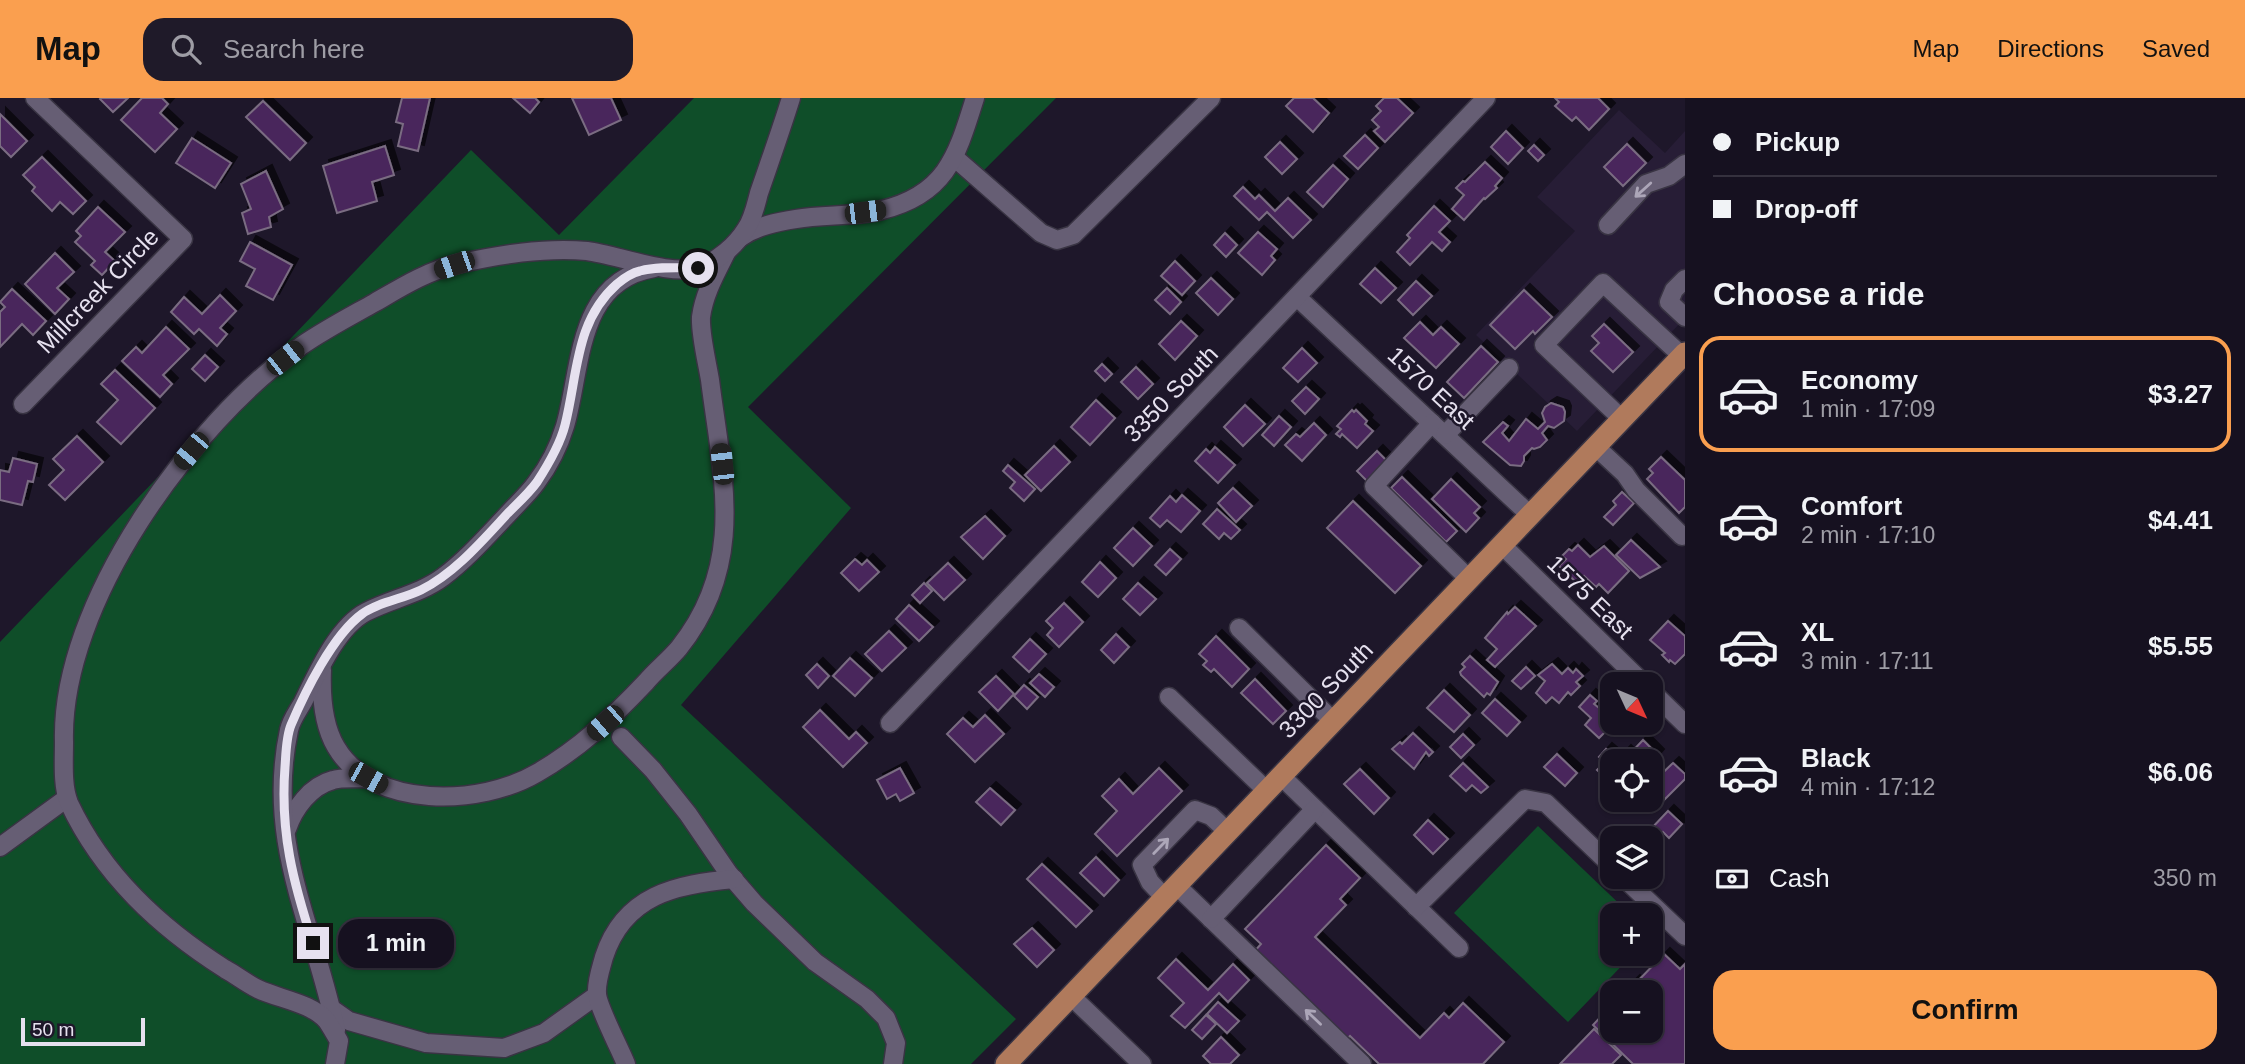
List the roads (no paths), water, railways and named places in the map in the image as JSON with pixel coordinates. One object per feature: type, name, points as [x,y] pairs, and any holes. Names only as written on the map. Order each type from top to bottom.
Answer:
[{"type":"main road","name":"3300 South","points":[[1006,1064],[1684,354]]},
{"type":"street","name":"Millcreek Circle","points":[[23,404],[183,239],[35,98]]},
{"type":"street","points":[[322,663],[321,691],[326,721],[336,747],[358,773],[386,788],[424,795],[461,797],[493,790],[535,775],[577,747],[620,711],[679,647],[707,603],[722,558],[726,519],[701,318],[710,285],[731,247],[748,227],[791,98]]},
{"type":"street","points":[[335,1064],[339,1041],[332,1009],[299,902],[285,836],[283,795],[290,727],[322,663],[345,630],[364,613],[421,590],[443,577],[485,539],[536,484],[553,455],[565,426],[582,339],[592,313],[607,293],[624,278],[638,271],[657,268],[698,268],[747,233],[772,223],[811,216],[881,211],[912,199],[937,183],[955,158],[975,98]]},
{"type":"street","points":[[955,158],[1041,233],[1057,240],[1073,235],[1211,98]]},
{"type":"street","name":"3350 South","points":[[890,723],[1486,98]]},
{"type":"street","points":[[1608,225],[1646,184],[1669,176],[1685,164]]},
{"type":"street","points":[[339,1041],[325,1018],[305,1007],[256,988],[205,956],[156,920],[111,873],[67,798],[64,726],[66,694],[98,598],[147,508],[207,432],[270,371],[332,326],[426,275],[454,265],[537,251],[583,251],[617,256],[657,268]]},
{"type":"street","points":[[1685,279],[1674,290],[1669,302],[1685,317]]},
{"type":"street","points":[[1622,418],[1544,345],[1569,318],[1604,283],[1684,354]]},
{"type":"street","name":"1570 East","points":[[1297,297],[1530,515]]},
{"type":"street","points":[[1469,579],[1374,486],[1509,368]]},
{"type":"street","points":[[1596,447],[1682,536]]},
{"type":"street","name":"1575 East","points":[[1502,545],[1632,672]]},
{"type":"street","points":[[1238,628],[1333,721]]},
{"type":"street","points":[[1169,696],[1274,783],[1315,809],[1459,948]]},
{"type":"street","points":[[1663,703],[1685,724]]},
{"type":"street","points":[[621,737],[653,770],[754,903],[815,962],[867,999],[886,1018],[896,1043],[893,1064]]},
{"type":"street","points":[[285,836],[292,814],[307,795],[331,780],[368,778]]},
{"type":"street","points":[[0,847],[67,798]]},
{"type":"street","points":[[1416,907],[1525,799],[1546,803],[1600,855]]},
{"type":"street","points":[[1211,919],[1315,809]]},
{"type":"street","points":[[1228,832],[1211,816],[1195,810],[1142,865],[1150,882],[1171,892],[1211,919],[1362,1064]]},
{"type":"street","points":[[626,1064],[597,995],[600,971],[610,941],[630,912],[677,886],[700,881],[734,879]]},
{"type":"street","points":[[1636,889],[1685,936]]},
{"type":"street","points":[[332,1009],[349,1021],[426,1043],[504,1048],[544,1033],[597,995]]},
{"type":"street","points":[[1072,997],[1142,1064]]}]
